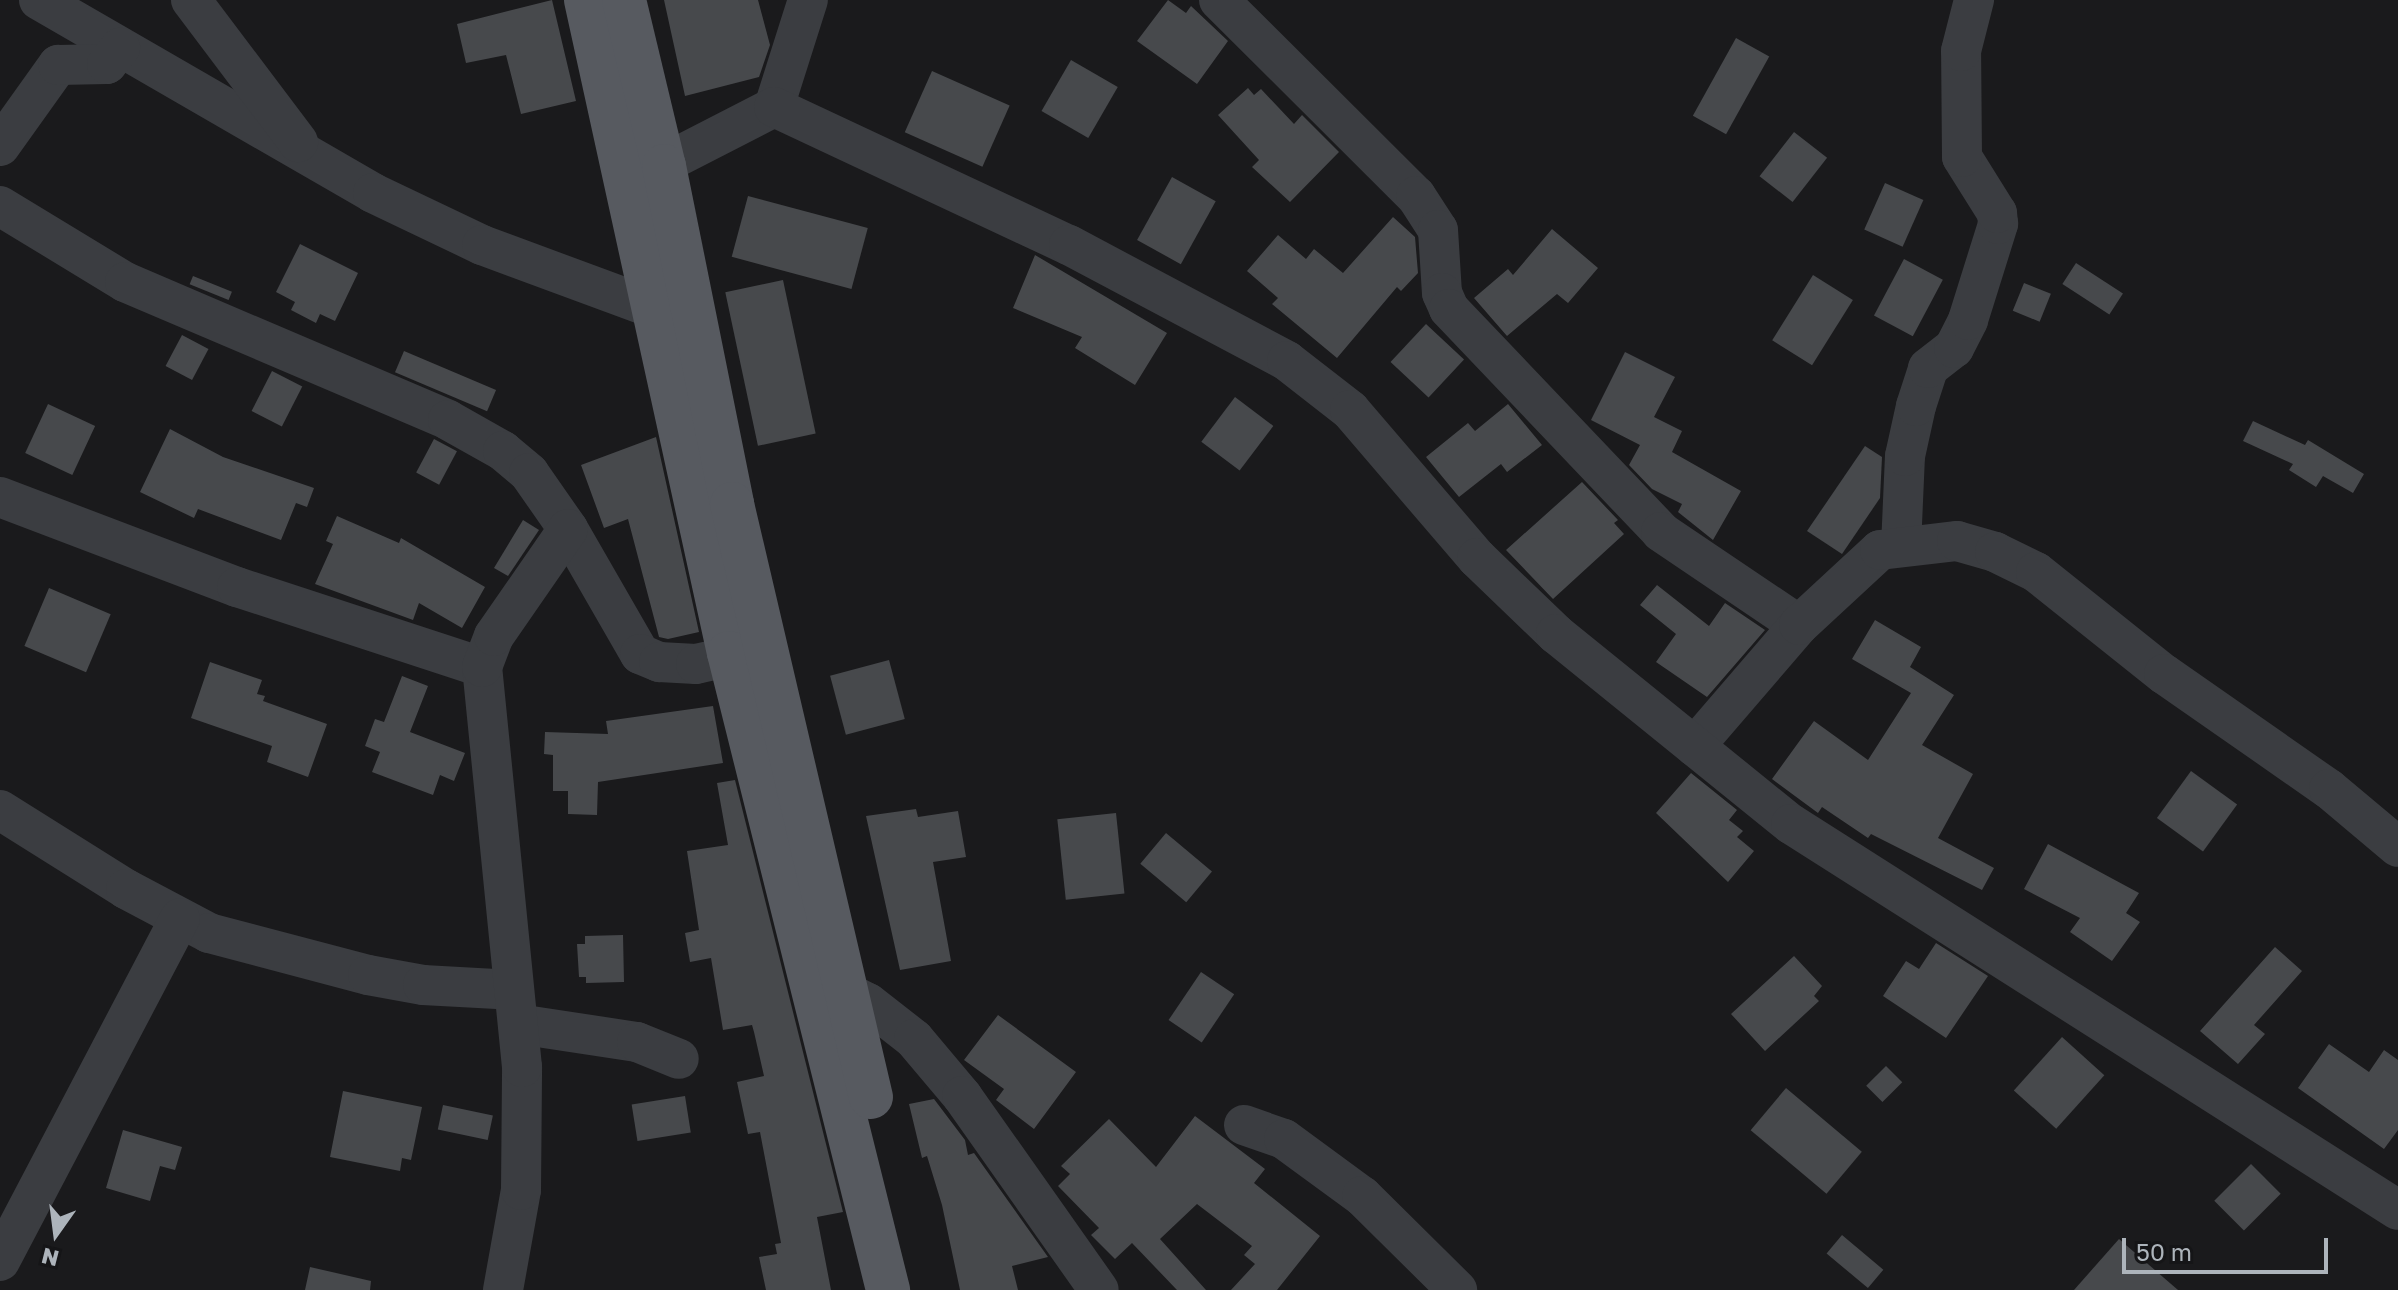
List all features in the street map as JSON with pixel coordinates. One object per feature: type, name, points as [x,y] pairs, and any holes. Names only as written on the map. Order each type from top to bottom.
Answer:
[{"type":"main road","points":[[586,0],[625,183],[675,317],[748,651],[832,992],[916,1290]]},
{"type":"main road","points":[[624,0],[664,166],[675,317]]},
{"type":"main road","points":[[832,992],[888,1290]]},
{"type":"street","points":[[39,0],[310,158],[482,245],[675,317]]},
{"type":"street","points":[[191,0],[310,158]]},
{"type":"street","points":[[625,183],[664,166],[774,107],[808,0]]},
{"type":"street","points":[[1219,0],[1416,196],[1438,230],[1442,293],[1449,309],[1661,532],[1799,625]]},
{"type":"street","points":[[1901,547],[1905,456],[1916,406],[1928,368],[1954,348],[1968,320],[1998,224],[1997,213],[1962,157],[1961,51],[1974,0]]},
{"type":"street","points":[[0,146],[58,65],[107,64],[120,48]]},
{"type":"street","points":[[774,107],[1069,245],[1287,361],[1350,410],[1477,558],[1556,634],[1791,824],[2398,1210]]},
{"type":"street","points":[[0,206],[125,282],[448,420],[503,451],[529,473],[568,529],[640,654],[659,662],[696,664],[748,651]]},
{"type":"street","points":[[0,497],[237,587],[482,667]]},
{"type":"street","points":[[503,1290],[522,1163],[516,1007],[482,667],[494,636],[568,529]]},
{"type":"street","points":[[1695,746],[1799,625],[1880,550],[1957,541],[1995,552],[2036,572],[2164,674],[2329,789],[2398,847]]},
{"type":"street","points":[[0,810],[209,933],[368,975],[516,1007],[637,1042],[679,1059]]},
{"type":"street","points":[[0,1261],[180,918]]},
{"type":"street","points":[[832,992],[891,1018],[942,1069],[1099,1290]]},
{"type":"street","points":[[1244,1125],[1284,1139],[1362,1196],[1457,1290]]},
{"type":"building","points":[[552,0],[576,101],[521,114],[506,55],[466,63],[457,24]]},
{"type":"building","points":[[664,0],[758,0],[770,45],[759,77],[685,96]]},
{"type":"building","points":[[1168,0],[1186,13],[1191,6],[1228,41],[1197,84],[1137,41]]},
{"type":"building","points":[[1736,38],[1769,56],[1726,134],[1693,116]]},
{"type":"building","points":[[1071,60],[1118,87],[1088,138],[1042,111]]},
{"type":"building","points":[[932,71],[1010,106],[982,167],[905,132]]},
{"type":"building","points":[[1248,88],[1254,95],[1261,89],[1294,124],[1302,115],[1339,152],[1290,202],[1252,167],[1259,160],[1218,115]]},
{"type":"building","points":[[1794,132],[1827,158],[1793,202],[1760,176]]},
{"type":"building","points":[[1172,177],[1216,201],[1181,264],[1137,240]]},
{"type":"building","points":[[1885,183],[1923,200],[1903,247],[1864,230]]},
{"type":"building","points":[[748,196],[868,228],[851,289],[732,257]]},
{"type":"building","points":[[1393,217],[1415,237],[1418,273],[1401,291],[1397,287],[1337,358],[1272,304],[1278,298],[1247,271],[1278,235],[1306,259],[1314,249],[1343,273]]},
{"type":"building","points":[[1552,229],[1598,268],[1568,303],[1557,294],[1507,336],[1474,298],[1508,269],[1513,275]]},
{"type":"building","points":[[300,244],[358,273],[335,321],[320,314],[316,323],[291,310],[295,302],[276,292]]},
{"type":"building","points":[[1035,255],[1167,333],[1135,385],[1075,348],[1082,337],[1013,308]]},
{"type":"building","points":[[1904,259],[1943,280],[1913,336],[1874,316]]},
{"type":"building","points":[[2076,263],[2123,293],[2109,314],[2062,284]]},
{"type":"building","points":[[1813,275],[1853,300],[1812,365],[1772,340]]},
{"type":"building","points":[[193,276],[232,292],[229,300],[190,284]]},
{"type":"building","points":[[783,280],[816,434],[758,446],[725,292]]},
{"type":"building","points":[[2024,283],[2051,294],[2040,322],[2013,311]]},
{"type":"building","points":[[1426,324],[1464,359],[1429,397],[1391,362]]},
{"type":"building","points":[[182,335],[208,349],[192,380],[166,366]]},
{"type":"building","points":[[404,351],[496,390],[487,411],[395,372]]},
{"type":"building","points":[[1625,352],[1675,377],[1654,417],[1682,431],[1672,452],[1741,491],[1713,540],[1678,512],[1682,504],[1652,489],[1629,465],[1640,445],[1591,420]]},
{"type":"building","points":[[272,371],[302,386],[282,427],[252,411]]},
{"type":"building","points":[[1235,397],[1273,426],[1240,471],[1201,442]]},
{"type":"building","points":[[48,404],[95,426],[72,475],[25,453]]},
{"type":"building","points":[[1508,404],[1542,445],[1507,472],[1501,464],[1459,497],[1426,457],[1468,423],[1475,431]]},
{"type":"building","points":[[2253,421],[2305,445],[2308,440],[2364,474],[2353,493],[2323,476],[2316,487],[2289,470],[2293,464],[2243,441]]},
{"type":"building","points":[[170,429],[223,457],[314,488],[307,507],[296,503],[281,540],[198,509],[194,518],[140,492]]},
{"type":"building","points":[[656,437],[699,632],[668,639],[659,637],[628,519],[604,528],[581,465]]},
{"type":"building","points":[[434,439],[457,451],[439,485],[416,473]]},
{"type":"building","points":[[1865,446],[1882,457],[1880,498],[1842,554],[1807,531]]},
{"type":"building","points":[[1582,482],[1618,520],[1614,523],[1624,534],[1553,599],[1506,550]]},
{"type":"building","points":[[337,516],[399,543],[401,538],[485,587],[462,628],[419,603],[413,620],[315,584],[333,544],[326,541]]},
{"type":"building","points":[[523,520],[539,530],[508,576],[494,568]]},
{"type":"building","points":[[1657,585],[1709,626],[1725,603],[1765,630],[1707,697],[1656,662],[1676,634],[1640,605]]},
{"type":"building","points":[[49,588],[111,614],[86,672],[24,646]]},
{"type":"building","points":[[1875,620],[1921,647],[1910,667],[1954,695],[1922,745],[1973,774],[1938,838],[1994,868],[1982,890],[1871,834],[1868,838],[1822,807],[1818,813],[1772,779],[1814,721],[1868,760],[1911,693],[1852,659]]},
{"type":"building","points":[[889,660],[905,719],[846,735],[830,676]]},
{"type":"building","points":[[210,662],[262,680],[257,694],[265,696],[263,701],[327,724],[308,777],[267,762],[272,746],[191,718]]},
{"type":"building","points":[[402,676],[428,686],[410,732],[465,753],[454,781],[440,775],[433,795],[372,772],[380,752],[365,746],[375,719],[384,722]]},
{"type":"building","points":[[713,706],[723,763],[598,782],[597,815],[568,814],[568,791],[553,791],[553,755],[544,754],[545,732],[608,734],[606,721]]},
{"type":"building","points":[[2191,771],[2237,805],[2203,851],[2157,818]]},
{"type":"building","points":[[1691,773],[1737,810],[1729,820],[1743,831],[1737,837],[1754,851],[1728,882],[1656,813]]},
{"type":"building","points":[[735,780],[843,1212],[817,1217],[831,1290],[766,1290],[759,1257],[777,1254],[775,1244],[781,1243],[760,1132],[748,1134],[737,1082],[764,1076],[754,1032],[752,1025],[723,1030],[711,958],[690,962],[685,933],[699,930],[687,851],[728,845],[717,783]]},
{"type":"building","points":[[916,809],[918,817],[958,811],[966,857],[933,862],[951,961],[900,970],[866,816]]},
{"type":"building","points":[[1116,813],[1124,894],[1066,900],[1057,819]]},
{"type":"building","points":[[1166,833],[1212,872],[1186,902],[1140,864]]},
{"type":"building","points":[[2048,844],[2139,893],[2126,913],[2140,922],[2112,961],[2070,932],[2080,918],[2024,889]]},
{"type":"building","points":[[623,935],[624,982],[586,983],[586,977],[579,977],[577,944],[585,944],[585,936]]},
{"type":"building","points":[[1936,943],[1988,976],[1946,1038],[1883,996],[1906,961],[1919,969]]},
{"type":"building","points":[[2275,947],[2302,971],[2254,1025],[2265,1034],[2238,1064],[2200,1031]]},
{"type":"building","points":[[1794,956],[1822,986],[1814,996],[1819,1001],[1765,1051],[1731,1014]]},
{"type":"building","points":[[1201,972],[1234,994],[1202,1042],[1169,1020]]},
{"type":"building","points":[[998,1015],[1076,1072],[1034,1129],[996,1100],[1004,1089],[964,1060]]},
{"type":"building","points":[[2062,1037],[2104,1075],[2056,1129],[2014,1091]]},
{"type":"building","points":[[2329,1044],[2369,1072],[2384,1050],[2398,1060],[2398,1130],[2384,1149],[2298,1088]]},
{"type":"building","points":[[1886,1066],[1902,1082],[1882,1102],[1866,1086]]},
{"type":"building","points":[[1786,1088],[1862,1152],[1826,1194],[1751,1130]]},
{"type":"building","points":[[343,1091],[422,1107],[411,1160],[402,1158],[400,1171],[330,1157]]},
{"type":"building","points":[[685,1096],[691,1133],[637,1141],[632,1104]]},
{"type":"building","points":[[934,1099],[965,1140],[968,1155],[974,1153],[1048,1257],[1012,1266],[1018,1290],[960,1290],[942,1205],[927,1156],[922,1158],[909,1104]]},
{"type":"building","points":[[443,1105],[493,1116],[488,1140],[438,1129]]},
{"type":"building","points":[[1195,1116],[1265,1169],[1254,1183],[1320,1236],[1277,1290],[1231,1290],[1255,1264],[1244,1255],[1252,1246],[1197,1204],[1160,1239],[1206,1290],[1177,1290],[1132,1243],[1115,1259],[1091,1235],[1099,1228],[1058,1186],[1070,1174],[1061,1166],[1109,1119],[1156,1167]]},
{"type":"building","points":[[123,1130],[182,1147],[175,1170],[160,1166],[150,1201],[106,1188]]},
{"type":"building","points":[[2251,1164],[2281,1194],[2244,1230],[2214,1201]]},
{"type":"building","points":[[1842,1235],[1883,1270],[1868,1288],[1827,1253]]},
{"type":"building","points":[[2119,1239],[2178,1290],[2074,1290]]},
{"type":"building","points":[[310,1267],[371,1281],[370,1290],[305,1290]]}]
